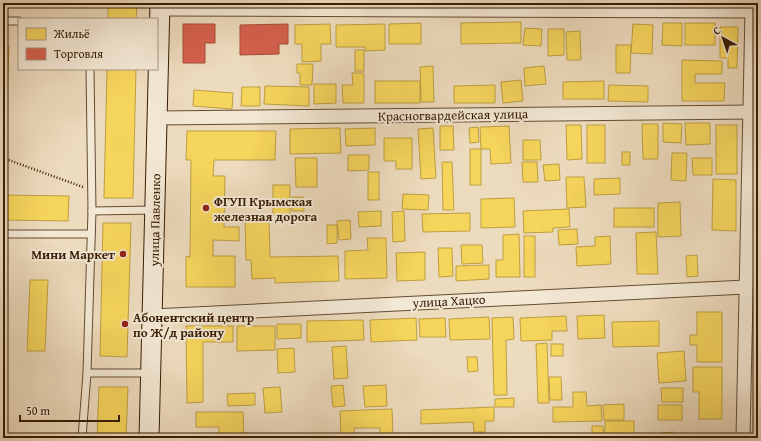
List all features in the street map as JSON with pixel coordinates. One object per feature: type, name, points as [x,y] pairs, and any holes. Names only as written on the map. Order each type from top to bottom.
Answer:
[{"type":"main road","name":"улица Павленко","points":[[149,438],[160,6]]},
{"type":"street","points":[[160,6],[755,11],[750,112],[743,438]]},
{"type":"street","name":"Красногвардейская улица","points":[[157,118],[750,112]]},
{"type":"street","name":"улица Хацко","points":[[152,316],[746,286]]},
{"type":"lane","points":[[3,21],[18,21]]},
{"type":"lane","points":[[82,438],[87,373],[92,211],[90,70]]},
{"type":"lane","points":[[92,211],[155,210]]},
{"type":"lane","points":[[3,234],[91,234]]},
{"type":"lane","points":[[87,373],[151,373]]},
{"type":"path","points":[[3,158],[91,190]]},
{"type":"building: Жильё","points":[[3,3],[75,3],[75,5]]},
{"type":"building: Жильё","points":[[108,6],[137,6],[136,18],[108,18]]},
{"type":"building: Жильё","points":[[521,22],[521,43],[461,44],[461,23]]},
{"type":"building: Жильё","points":[[421,23],[421,44],[389,44],[389,24]]},
{"type":"building: Жильё","points":[[663,23],[682,23],[682,46],[662,45]]},
{"type":"building: Жильё","points":[[685,23],[715,23],[715,45],[685,45]]},
{"type":"building: Жильё","points":[[330,24],[331,44],[321,44],[321,61],[302,62],[302,44],[295,44],[295,25]]},
{"type":"building: Жильё","points":[[385,24],[385,50],[365,51],[365,47],[336,47],[336,25]]},
{"type":"building: Жильё","points":[[633,24],[653,25],[652,54],[631,53]]},
{"type":"building: Жильё","points":[[720,27],[738,27],[737,68],[728,68],[728,58],[720,58]]},
{"type":"building: Жильё","points":[[525,28],[542,29],[541,46],[523,45]]},
{"type":"building: Жильё","points":[[548,29],[564,29],[564,55],[548,56]]},
{"type":"building: Жильё","points":[[580,31],[581,60],[567,60],[566,32]]},
{"type":"building: Жильё","points":[[616,45],[631,45],[630,73],[616,73]]},
{"type":"building: Жильё","points":[[3,46],[9,46],[5,150],[3,150]]},
{"type":"building: Жильё","points":[[355,50],[364,50],[364,71],[355,71]]},
{"type":"building: Жильё","points":[[682,60],[722,61],[722,74],[695,74],[695,83],[725,83],[724,101],[682,101]]},
{"type":"building: Жильё","points":[[297,64],[313,64],[312,85],[300,85],[300,73],[297,73]]},
{"type":"building: Жильё","points":[[433,66],[434,102],[421,102],[420,67]]},
{"type":"building: Жильё","points":[[544,66],[546,84],[525,86],[524,68]]},
{"type":"building: Жильё","points":[[107,70],[136,70],[133,198],[104,198]]},
{"type":"building: Жильё","points":[[352,73],[364,73],[364,103],[343,103],[342,85],[353,85]]},
{"type":"building: Жильё","points":[[521,80],[523,101],[503,103],[501,82]]},
{"type":"building: Жильё","points":[[375,81],[420,81],[420,103],[375,103]]},
{"type":"building: Жильё","points":[[604,81],[604,99],[563,99],[563,82]]},
{"type":"building: Жильё","points":[[314,84],[336,84],[336,103],[314,104]]},
{"type":"building: Жильё","points":[[495,85],[495,103],[454,103],[454,86]]},
{"type":"building: Жильё","points":[[609,85],[648,86],[648,102],[608,101]]},
{"type":"building: Жильё","points":[[265,86],[309,87],[309,106],[264,104]]},
{"type":"building: Жильё","points":[[242,87],[260,87],[260,106],[241,106]]},
{"type":"building: Жильё","points":[[194,90],[233,93],[232,109],[193,106]]},
{"type":"building: Жильё","points":[[663,123],[682,124],[681,143],[663,142]]},
{"type":"building: Жильё","points":[[685,123],[710,123],[710,144],[686,145]]},
{"type":"building: Жильё","points":[[642,124],[658,124],[658,159],[643,159]]},
{"type":"building: Жильё","points":[[566,125],[581,125],[582,159],[567,160]]},
{"type":"building: Жильё","points":[[587,125],[605,125],[605,163],[587,163]]},
{"type":"building: Жильё","points":[[716,125],[737,125],[737,174],[716,174]]},
{"type":"building: Жильё","points":[[440,126],[453,126],[454,150],[440,150]]},
{"type":"building: Жильё","points":[[509,126],[511,163],[491,164],[490,149],[481,149],[480,127]]},
{"type":"building: Жильё","points":[[478,127],[479,142],[470,143],[469,128]]},
{"type":"building: Жильё","points":[[340,128],[341,153],[290,154],[290,129]]},
{"type":"building: Жильё","points":[[375,128],[375,145],[346,146],[345,129]]},
{"type":"building: Жильё","points":[[433,128],[436,178],[421,179],[418,129]]},
{"type":"building: Жильё","points":[[187,131],[276,131],[275,160],[214,160],[213,176],[225,176],[224,227],[239,227],[239,241],[213,240],[213,256],[235,256],[235,287],[186,287],[186,256],[190,257],[191,160],[186,160]]},
{"type":"building: Жильё","points":[[384,138],[412,138],[412,169],[396,169],[396,161],[384,161]]},
{"type":"building: Жильё","points":[[523,140],[540,140],[541,160],[523,160]]},
{"type":"building: Жильё","points":[[470,149],[481,149],[481,185],[470,185]]},
{"type":"building: Жильё","points":[[622,152],[630,152],[630,165],[622,165]]},
{"type":"building: Жильё","points":[[672,153],[687,153],[686,181],[671,180]]},
{"type":"building: Жильё","points":[[348,155],[369,155],[369,170],[348,171]]},
{"type":"building: Жильё","points":[[295,158],[317,158],[317,187],[296,187]]},
{"type":"building: Жильё","points":[[692,158],[712,158],[712,175],[693,175]]},
{"type":"building: Жильё","points":[[442,162],[452,162],[454,210],[443,210]]},
{"type":"building: Жильё","points":[[522,162],[537,162],[538,182],[523,182]]},
{"type":"building: Жильё","points":[[559,164],[560,180],[545,181],[543,165]]},
{"type":"building: Жильё","points":[[368,172],[379,172],[379,200],[368,200]]},
{"type":"building: Жильё","points":[[566,177],[584,177],[586,207],[567,208]]},
{"type":"building: Жильё","points":[[620,178],[620,194],[594,195],[594,179]]},
{"type":"building: Жильё","points":[[713,179],[736,180],[736,231],[712,230]]},
{"type":"building: Жильё","points":[[273,185],[290,185],[290,215],[273,215]]},
{"type":"building: Жильё","points":[[403,194],[429,195],[428,210],[402,209]]},
{"type":"building: Жильё","points":[[3,195],[69,196],[68,221],[3,220]]},
{"type":"building: Жильё","points":[[292,197],[303,197],[304,211],[292,211]]},
{"type":"building: Жильё","points":[[514,198],[515,227],[481,228],[481,199]]},
{"type":"building: Жильё","points":[[680,202],[681,236],[658,237],[658,203]]},
{"type":"building: Жильё","points":[[614,208],[654,208],[654,227],[614,227]]},
{"type":"building: Жильё","points":[[569,209],[570,227],[553,228],[553,232],[524,233],[523,211]]},
{"type":"building: Жильё","points":[[381,211],[381,226],[359,227],[358,212]]},
{"type":"building: Жильё","points":[[404,211],[405,241],[393,242],[392,212]]},
{"type":"building: Жильё","points":[[470,213],[470,231],[423,232],[422,214]]},
{"type":"building: Жильё","points":[[269,220],[270,257],[338,256],[339,281],[275,283],[275,278],[252,279],[251,260],[246,260],[245,221]]},
{"type":"building: Жильё","points":[[350,220],[351,239],[339,240],[337,221]]},
{"type":"building: Жильё","points":[[103,223],[131,223],[127,357],[100,356]]},
{"type":"building: Жильё","points":[[327,225],[337,225],[337,243],[327,244]]},
{"type":"building: Жильё","points":[[577,229],[578,244],[559,245],[558,230]]},
{"type":"building: Жильё","points":[[656,232],[658,274],[637,274],[636,233]]},
{"type":"building: Жильё","points":[[519,234],[520,277],[496,277],[496,260],[503,260],[503,235]]},
{"type":"building: Жильё","points":[[524,236],[535,236],[535,277],[524,277]]},
{"type":"building: Жильё","points":[[610,236],[611,264],[577,266],[576,247],[595,246],[595,237]]},
{"type":"building: Жильё","points":[[367,238],[386,238],[387,278],[345,279],[345,251],[368,250]]},
{"type":"building: Жильё","points":[[461,245],[482,245],[483,263],[462,264]]},
{"type":"building: Жильё","points":[[438,248],[452,248],[453,276],[439,277]]},
{"type":"building: Жильё","points":[[425,252],[425,280],[397,281],[396,253]]},
{"type":"building: Жильё","points":[[697,255],[698,276],[687,277],[686,256]]},
{"type":"building: Жильё","points":[[489,265],[489,279],[456,281],[456,266]]},
{"type":"building: Жильё","points":[[30,280],[48,280],[45,351],[27,351]]},
{"type":"building: Жильё","points":[[697,312],[722,312],[722,362],[697,362],[697,345],[690,345],[690,335],[697,335]]},
{"type":"building: Жильё","points":[[604,315],[605,338],[578,339],[577,316]]},
{"type":"building: Жильё","points":[[566,316],[567,331],[552,331],[552,340],[521,341],[520,318]]},
{"type":"building: Жильё","points":[[489,317],[490,339],[450,340],[449,319]]},
{"type":"building: Жильё","points":[[513,317],[514,339],[506,340],[507,395],[494,395],[492,318]]},
{"type":"building: Жильё","points":[[416,318],[417,340],[371,342],[370,320]]},
{"type":"building: Жильё","points":[[445,318],[446,337],[420,337],[419,319]]},
{"type":"building: Жильё","points":[[363,320],[364,340],[307,342],[307,321]]},
{"type":"building: Жильё","points":[[659,321],[659,346],[613,347],[612,322]]},
{"type":"building: Жильё","points":[[277,324],[301,324],[301,338],[277,339]]},
{"type":"building: Жильё","points":[[186,326],[233,326],[233,342],[203,342],[203,402],[187,403]]},
{"type":"building: Жильё","points":[[237,326],[275,326],[275,350],[237,351]]},
{"type":"building: Жильё","points":[[547,343],[549,403],[538,403],[536,344]]},
{"type":"building: Жильё","points":[[551,344],[563,344],[563,356],[551,356]]},
{"type":"building: Жильё","points":[[346,346],[348,378],[334,379],[332,347]]},
{"type":"building: Жильё","points":[[294,348],[295,372],[278,373],[277,349]]},
{"type":"building: Жильё","points":[[684,351],[686,381],[659,383],[657,353]]},
{"type":"building: Жильё","points":[[467,357],[477,357],[478,371],[468,372]]},
{"type":"building: Жильё","points":[[693,367],[722,367],[722,419],[699,419],[699,392],[693,392]]},
{"type":"building: Жильё","points":[[549,377],[561,377],[562,400],[550,400]]},
{"type":"building: Жильё","points":[[343,385],[345,406],[333,407],[331,386]]},
{"type":"building: Жильё","points":[[386,385],[387,406],[365,407],[363,386]]},
{"type":"building: Жильё","points":[[99,387],[128,387],[126,438],[97,438]]},
{"type":"building: Жильё","points":[[280,387],[282,412],[265,413],[263,388]]},
{"type":"building: Жильё","points":[[661,388],[683,388],[683,402],[662,402]]},
{"type":"building: Жильё","points":[[573,392],[586,392],[587,406],[601,405],[602,421],[553,422],[553,407],[573,407]]},
{"type":"building: Жильё","points":[[255,393],[255,405],[228,406],[227,394]]},
{"type":"building: Жильё","points":[[514,398],[514,407],[495,407],[495,399]]},
{"type":"building: Жильё","points":[[624,404],[624,420],[604,420],[603,405]]},
{"type":"building: Жильё","points":[[658,405],[682,405],[682,420],[658,420]]},
{"type":"building: Жильё","points":[[494,407],[494,421],[485,421],[485,432],[474,432],[473,422],[421,424],[421,410]]},
{"type":"building: Жильё","points":[[392,409],[393,438],[380,438],[380,428],[354,428],[355,438],[341,438],[340,411]]},
{"type":"building: Жильё","points":[[196,412],[243,412],[244,438],[219,438],[219,427],[196,427]]},
{"type":"building: Жильё","points":[[605,421],[634,421],[634,436],[605,436]]},
{"type":"building: Жильё","points":[[592,426],[603,426],[604,438],[592,438]]},
{"type":"building: Жильё","points":[[674,432],[675,438],[661,438],[660,433]]},
{"type":"building: Жильё","points":[[373,434],[373,438],[359,438],[359,435]]},
{"type":"building: Торговля","points":[[183,24],[215,24],[215,43],[205,43],[205,63],[183,63]]},
{"type":"building: Торговля","points":[[288,24],[288,44],[279,44],[279,54],[240,55],[240,25]]},
{"type":"place","name":"ФГУП Крымская железная дорога","points":[[206,208]]},
{"type":"place","name":"Мини Маркет","points":[[123,254]]},
{"type":"place","name":"Абонентский центр по Ж/д району","points":[[125,324]]}]
